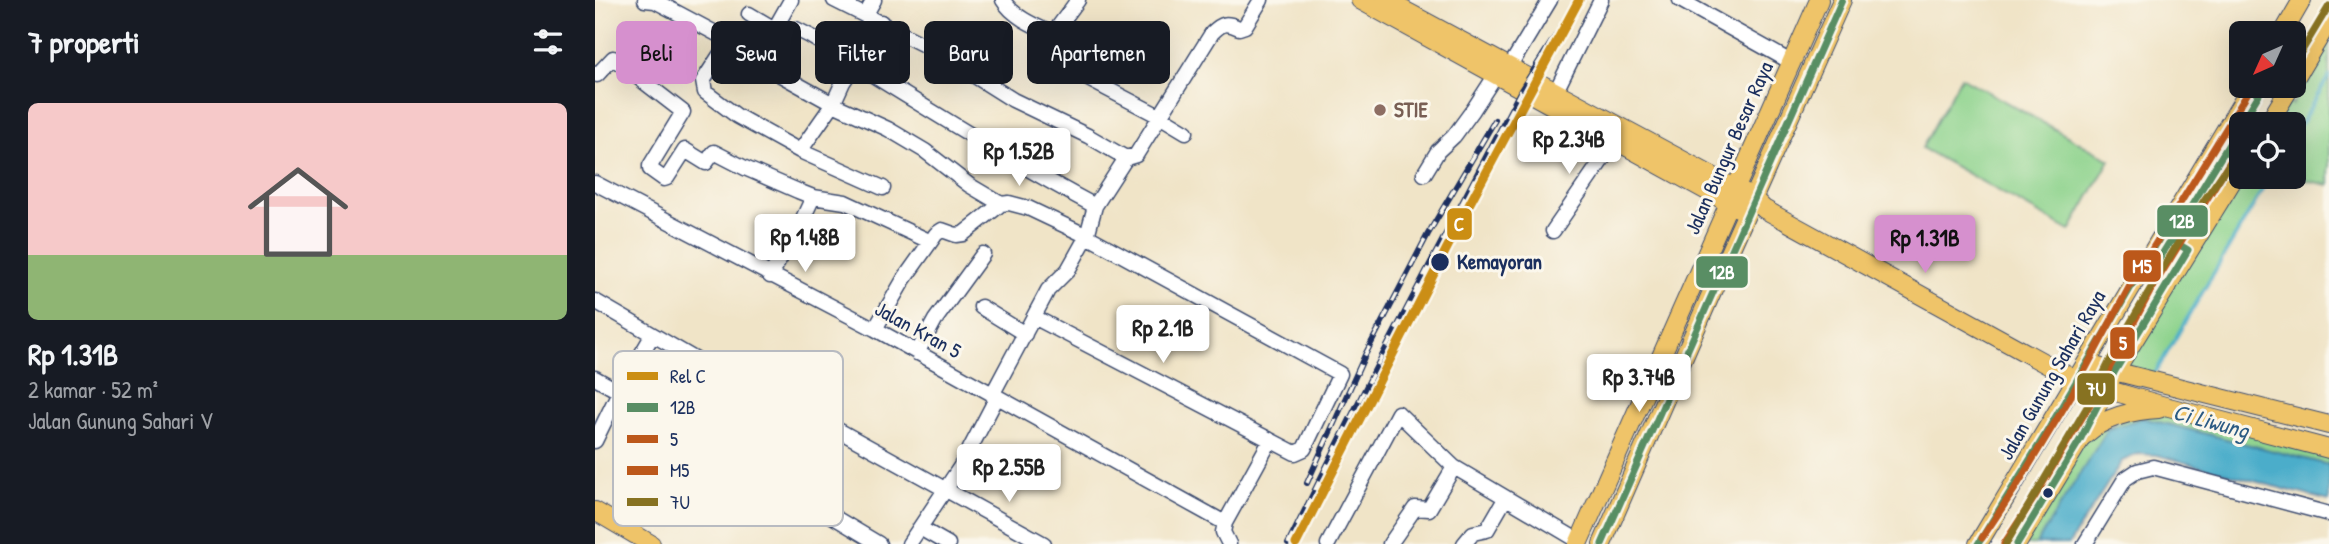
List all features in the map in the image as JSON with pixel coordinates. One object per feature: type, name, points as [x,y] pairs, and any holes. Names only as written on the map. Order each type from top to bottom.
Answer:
[{"type":"main road","points":[[1360,0],[1502,72],[1555,93],[1732,196]]},
{"type":"main road","points":[[1385,0],[1615,141],[1755,207],[2077,381],[2329,449]]},
{"type":"main road","name":"Jalan Bungur Besar Raya","points":[[1578,543],[1819,0]]},
{"type":"main road","name":"Jalan Bungur Besar Raya","points":[[1602,544],[1710,299],[1755,207],[1798,99],[1842,0]]},
{"type":"main road","points":[[2290,21],[2302,0]]},
{"type":"main road","points":[[2307,58],[2329,21]]},
{"type":"main road","points":[[1780,89],[1798,99]]},
{"type":"main road","name":"Jalan Gunung Sahari Raya","points":[[1978,544],[2245,98]]},
{"type":"main road","points":[[2017,544],[2080,440],[2115,371],[2229,185]]},
{"type":"main road","points":[[2162,234],[2188,250]]},
{"type":"main road","points":[[1690,291],[1710,299]]},
{"type":"main road","points":[[2086,364],[2329,425]]},
{"type":"main road","points":[[2241,426],[2246,405]]},
{"type":"main road","points":[[2080,440],[2094,427],[2117,417],[2169,407]]},
{"type":"main road","points":[[595,511],[613,522]]},
{"type":"main road","points":[[620,526],[651,544]]},
{"type":"street","points":[[645,0],[655,1],[711,31]]},
{"type":"street","points":[[779,21],[791,0]]},
{"type":"street","points":[[834,0],[879,21]]},
{"type":"street","points":[[866,14],[874,0]]},
{"type":"street","points":[[1003,0],[1027,22]]},
{"type":"street","points":[[1063,21],[1078,0]]},
{"type":"street","points":[[909,544],[961,466],[1034,317],[1052,284],[1065,275],[1087,236],[1095,206],[1126,158],[1136,155],[1212,33],[1220,24],[1227,23],[1239,28],[1245,26],[1261,0]]},
{"type":"street","points":[[1424,174],[1438,151],[1454,136],[1502,72],[1550,0]]},
{"type":"street","points":[[1555,93],[1601,0]]},
{"type":"street","points":[[1680,0],[1791,62]]},
{"type":"street","points":[[749,13],[761,21]]},
{"type":"street","points":[[910,37],[1013,100],[1088,136],[1126,158]]},
{"type":"street","points":[[596,79],[613,58],[683,112],[650,166],[650,169],[664,179],[685,150],[706,163],[714,152],[745,169],[813,197],[845,202],[929,241]]},
{"type":"street","points":[[711,69],[703,81],[705,92],[737,116],[800,151],[883,188]]},
{"type":"street","points":[[798,84],[833,104],[888,129],[925,151],[969,185],[1001,204]]},
{"type":"street","points":[[800,151],[833,104],[842,84]]},
{"type":"street","points":[[889,84],[1046,180],[1095,206]]},
{"type":"street","points":[[1096,84],[1186,132]]},
{"type":"street","points":[[1553,231],[1615,141]]},
{"type":"street","points":[[845,202],[856,178]]},
{"type":"street","name":"Jalan Kran 5","points":[[595,183],[874,329],[1225,523]]},
{"type":"street","points":[[770,276],[813,197]]},
{"type":"street","points":[[874,329],[929,241],[941,230],[963,234],[1001,204],[1009,203],[1028,208],[1087,236],[1340,374],[1304,449],[1295,453],[1034,317]]},
{"type":"street","points":[[917,353],[935,320],[983,254]]},
{"type":"street","points":[[595,301],[678,351]]},
{"type":"street","points":[[981,306],[1025,334]]},
{"type":"street","points":[[643,351],[652,336]]},
{"type":"street","points":[[595,378],[613,388]]},
{"type":"street","points":[[595,441],[613,404]]},
{"type":"street","points":[[1328,544],[1398,413],[1454,467],[1578,543]]},
{"type":"street","points":[[843,433],[1044,544]]},
{"type":"street","points":[[1229,544],[1223,531],[1225,523],[1269,441]]},
{"type":"street","points":[[1390,544],[1415,508],[1429,509],[1454,467]]},
{"type":"street","points":[[2085,544],[2125,479],[2137,471],[2153,467],[2329,514]]},
{"type":"street","points":[[1464,544],[1472,533],[1487,530],[1505,499]]},
{"type":"street","points":[[843,522],[879,544]]},
{"type":"street","points":[[920,528],[948,544]]},
{"type":"green space","points":[[2329,21],[2329,185],[2306,180],[2306,112],[2275,112],[2282,100],[2292,105],[2296,98],[2307,98],[2307,78],[2319,57],[2311,52]]},
{"type":"green space","points":[[1961,77],[2110,160],[2070,231],[1922,148]]},
{"type":"green space","points":[[2234,189],[2264,189],[2151,380],[2115,371]]},
{"type":"green space","points":[[2143,410],[2329,449],[2329,465],[2144,418],[2036,544],[2017,544],[2080,440]]},
{"type":"water","points":[[2143,418],[2329,465],[2329,501],[2157,455],[2138,454],[2122,461],[2069,544],[2036,544],[2108,429]]},
{"type":"waterway","points":[[2306,115],[2329,76]]},
{"type":"waterway","points":[[2154,375],[2263,189]]},
{"type":"railway","points":[[1288,544],[1371,377],[1521,90],[1578,0]]},
{"type":"railway","points":[[1307,483],[1365,355],[1428,234],[1495,120]]},
{"type":"rail line","name":"C","points":[[1296,544],[1470,203],[1579,0]]},
{"type":"transit line","name":"12B","points":[[1602,544],[1842,0]]},
{"type":"transit line","name":"7U","points":[[2307,42],[2329,6]]},
{"type":"transit line","name":"M5","points":[[1982,538],[2071,396],[2132,282],[2245,98]]},
{"type":"transit line","name":"12B","points":[[2155,266],[2257,98]]},
{"type":"transit line","name":"5","points":[[2004,544],[2089,406],[2150,292],[2229,163]]},
{"type":"transit line","name":"7U","points":[[2006,544],[2088,405],[2118,344],[2149,291],[2204,200],[2229,164]]},
{"type":"transit line","name":"12B","points":[[1978,544],[2162,234],[2188,250],[2115,371],[2080,440],[2017,544]]},
{"type":"place","name":"STIE","points":[[1380,110]]},
{"type":"place","name":"Kemayoran","points":[[1440,262]]},
{"type":"water label","name":"Ci Liwung","points":[[2211,421]]}]
